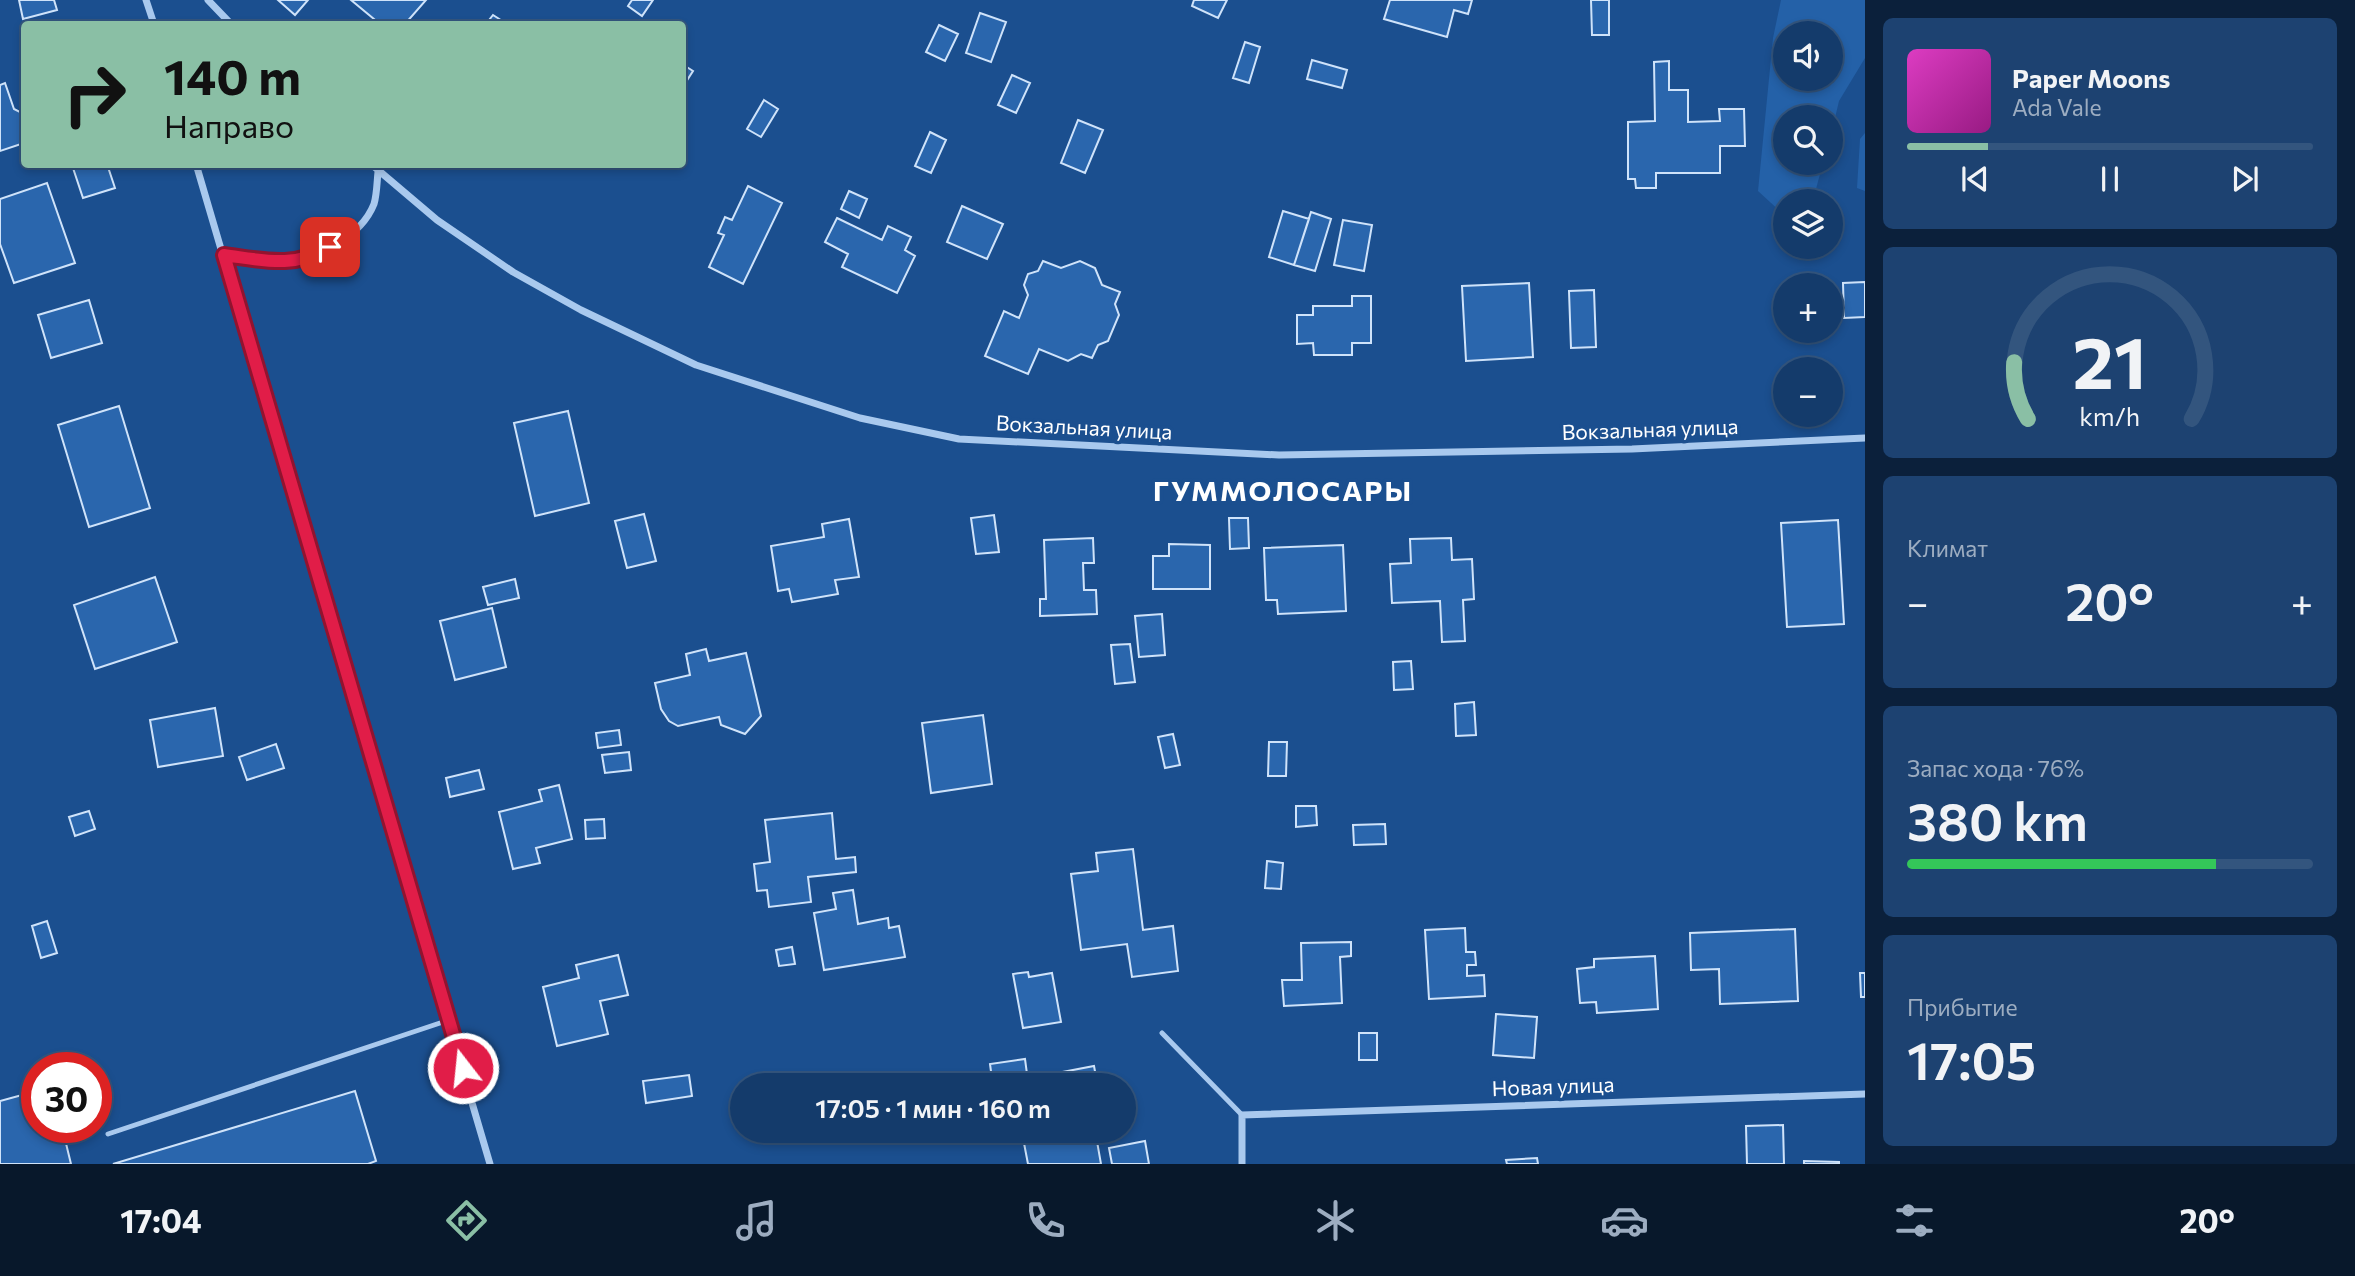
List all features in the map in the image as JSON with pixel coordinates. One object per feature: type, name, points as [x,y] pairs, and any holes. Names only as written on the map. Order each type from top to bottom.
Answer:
[{"type":"street","points":[[146,0],[153,21]]},
{"type":"street","points":[[208,0],[228,21]]},
{"type":"street","points":[[197,168],[490,1164]]},
{"type":"street","name":"Вокзальная улица","points":[[374,168],[437,220],[513,272],[581,310],[696,365],[860,418],[959,439],[1279,455],[1632,449],[1865,438]]},
{"type":"street","points":[[224,255],[281,263],[315,256],[344,238],[361,223],[374,204],[378,172]]},
{"type":"street","name":"Новая улица","points":[[1242,1115],[1865,1094]]},
{"type":"street","points":[[1242,1115],[1242,1164]]},
{"type":"lane","points":[[112,1133],[449,1020]]},
{"type":"lane","points":[[1161,1033],[1242,1115]]},
{"type":"shaded area","points":[[1781,0],[1865,0],[1865,58],[1838,105],[1773,105],[1773,175],[1820,175],[1816,189],[1773,189],[1773,205],[1758,191],[1773,38],[1773,91],[1843,91],[1843,21],[1777,21]]},
{"type":"shaded area","points":[[1865,133],[1865,191],[1857,188],[1860,139]]},
{"type":"building","points":[[19,0],[54,0],[57,10],[23,19]]},
{"type":"building","points":[[278,0],[308,0],[295,15]]},
{"type":"building","points":[[351,0],[426,0],[408,21],[376,21]]},
{"type":"building","points":[[632,0],[653,0],[642,16],[628,6]]},
{"type":"building","points":[[1194,0],[1227,0],[1218,18],[1192,6]]},
{"type":"building","points":[[1390,0],[1472,0],[1468,14],[1454,10],[1447,37],[1384,19]]},
{"type":"building","points":[[1591,0],[1609,0],[1609,35],[1592,35]]},
{"type":"building","points":[[980,13],[1006,22],[991,62],[966,53]]},
{"type":"building","points":[[493,15],[502,21],[488,21]]},
{"type":"building","points":[[939,25],[958,34],[945,61],[926,52]]},
{"type":"building","points":[[1245,42],[1260,47],[1249,83],[1233,78]]},
{"type":"building","points":[[1312,60],[1347,70],[1342,88],[1307,79]]},
{"type":"building","points":[[1669,61],[1669,90],[1688,90],[1688,122],[1720,121],[1719,109],[1744,109],[1745,146],[1720,146],[1720,173],[1656,173],[1656,188],[1636,188],[1635,179],[1628,179],[1628,122],[1655,121],[1654,62]]},
{"type":"building","points":[[686,67],[693,71],[686,82]]},
{"type":"building","points":[[1012,75],[1030,83],[1016,113],[998,105]]},
{"type":"building","points":[[5,83],[14,109],[21,112],[21,144],[0,151],[0,85]]},
{"type":"building","points":[[764,100],[778,109],[761,137],[747,129]]},
{"type":"building","points":[[1078,120],[1103,130],[1085,173],[1061,163]]},
{"type":"building","points":[[930,132],[946,140],[931,173],[915,166]]},
{"type":"building","points":[[73,168],[108,168],[115,188],[83,198]]},
{"type":"building","points":[[47,183],[75,263],[14,283],[0,244],[0,199]]},
{"type":"building","points":[[748,186],[782,203],[743,284],[709,267],[724,235],[718,233],[725,217],[732,220]]},
{"type":"building","points":[[849,191],[867,199],[859,218],[841,209]]},
{"type":"building","points":[[962,206],[1003,224],[987,259],[947,242]]},
{"type":"building","points":[[1283,211],[1309,219],[1294,265],[1269,257]]},
{"type":"building","points":[[1311,212],[1331,219],[1315,271],[1294,265]]},
{"type":"building","points":[[837,218],[882,240],[888,226],[911,237],[905,250],[915,256],[897,293],[842,267],[848,254],[825,242]]},
{"type":"building","points":[[1343,220],[1372,225],[1364,271],[1334,265]]},
{"type":"building","points":[[1043,261],[1061,268],[1080,261],[1095,268],[1102,285],[1120,292],[1115,304],[1119,315],[1108,341],[1098,345],[1092,358],[1081,354],[1068,361],[1039,349],[1028,374],[985,356],[1004,311],[1019,318],[1028,295],[1024,285],[1028,274],[1038,271]]},
{"type":"building","points":[[1865,282],[1865,317],[1844,318],[1843,283]]},
{"type":"building","points":[[1529,283],[1533,357],[1466,361],[1462,286]]},
{"type":"building","points":[[1594,290],[1596,347],[1571,348],[1569,291]]},
{"type":"building","points":[[1352,296],[1371,296],[1371,343],[1352,343],[1352,355],[1314,355],[1313,343],[1297,344],[1297,315],[1313,315],[1313,306],[1352,306]]},
{"type":"building","points":[[89,300],[102,343],[51,358],[38,315]]},
{"type":"building","points":[[119,406],[150,508],[89,527],[58,425]]},
{"type":"building","points":[[568,411],[589,503],[535,516],[514,423]]},
{"type":"building","points":[[644,514],[656,561],[627,568],[615,521]]},
{"type":"building","points":[[994,515],[999,552],[976,554],[971,518]]},
{"type":"building","points":[[1229,518],[1248,518],[1249,548],[1230,549]]},
{"type":"building","points":[[849,519],[859,577],[835,580],[838,594],[792,602],[789,589],[778,591],[771,546],[824,537],[822,524]]},
{"type":"building","points":[[1838,520],[1844,624],[1787,627],[1781,523]]},
{"type":"building","points":[[1093,538],[1094,563],[1083,563],[1084,590],[1096,590],[1097,614],[1040,616],[1040,599],[1046,599],[1044,540]]},
{"type":"building","points":[[1451,538],[1452,560],[1472,559],[1474,599],[1463,600],[1465,641],[1442,642],[1440,601],[1392,603],[1390,564],[1411,563],[1410,539]]},
{"type":"building","points":[[1169,544],[1210,545],[1210,589],[1153,589],[1153,556],[1169,556]]},
{"type":"building","points":[[1343,545],[1346,611],[1278,614],[1277,600],[1266,600],[1264,548]]},
{"type":"building","points":[[155,577],[177,642],[95,669],[74,605]]},
{"type":"building","points":[[515,579],[519,598],[488,605],[483,587]]},
{"type":"building","points":[[492,608],[506,667],[455,680],[440,621]]},
{"type":"building","points":[[1162,614],[1165,655],[1139,657],[1135,616]]},
{"type":"building","points":[[1130,644],[1135,682],[1115,684],[1111,645]]},
{"type":"building","points":[[706,649],[709,661],[746,653],[761,716],[745,734],[721,725],[719,717],[678,726],[669,721],[661,709],[655,683],[690,675],[686,654]]},
{"type":"building","points":[[1411,661],[1413,689],[1394,690],[1393,662]]},
{"type":"building","points":[[1474,702],[1476,735],[1456,736],[1455,704]]},
{"type":"building","points":[[215,708],[223,756],[158,767],[150,720]]},
{"type":"building","points":[[983,715],[992,784],[931,793],[922,723]]},
{"type":"building","points":[[619,730],[621,745],[598,748],[596,733]]},
{"type":"building","points":[[1173,734],[1180,765],[1165,768],[1158,737]]},
{"type":"building","points":[[1269,742],[1287,742],[1286,776],[1268,776]]},
{"type":"building","points":[[276,744],[284,768],[247,780],[239,757]]},
{"type":"building","points":[[629,752],[631,770],[605,773],[602,755]]},
{"type":"building","points":[[479,770],[484,789],[450,797],[446,778]]},
{"type":"building","points":[[559,785],[572,839],[536,848],[540,863],[513,869],[499,812],[542,801],[539,790]]},
{"type":"building","points":[[1296,806],[1316,806],[1317,825],[1296,827]]},
{"type":"building","points":[[89,811],[95,829],[75,836],[69,817]]},
{"type":"building","points":[[832,813],[836,859],[855,857],[856,872],[808,877],[811,902],[769,907],[767,890],[757,891],[754,864],[770,862],[765,820]]},
{"type":"building","points":[[604,819],[605,838],[586,839],[585,820]]},
{"type":"building","points":[[1385,824],[1386,844],[1354,845],[1353,825]]},
{"type":"building","points":[[1133,849],[1143,930],[1173,926],[1178,971],[1132,977],[1127,944],[1081,950],[1071,874],[1098,871],[1096,853]]},
{"type":"building","points":[[1267,861],[1283,863],[1281,889],[1265,888]]},
{"type":"building","points":[[853,890],[858,924],[888,918],[889,928],[899,926],[905,957],[824,970],[814,913],[836,909],[833,893]]},
{"type":"building","points":[[47,921],[57,953],[41,958],[32,926]]},
{"type":"building","points":[[1465,928],[1466,952],[1475,952],[1476,965],[1467,965],[1467,976],[1484,975],[1485,996],[1429,999],[1425,930]]},
{"type":"building","points":[[1795,929],[1798,1001],[1720,1004],[1719,969],[1691,970],[1690,933]]},
{"type":"building","points":[[1351,942],[1351,956],[1340,957],[1342,1003],[1284,1006],[1282,980],[1302,980],[1301,943]]},
{"type":"building","points":[[792,947],[795,964],[779,966],[776,950]]},
{"type":"building","points":[[618,955],[628,995],[600,1001],[608,1034],[557,1046],[543,987],[579,978],[576,965]]},
{"type":"building","points":[[1655,956],[1658,1009],[1597,1013],[1596,1002],[1580,1003],[1577,969],[1594,967],[1594,959]]},
{"type":"building","points":[[1028,972],[1029,977],[1052,973],[1061,1022],[1023,1028],[1013,974]]},
{"type":"building","points":[[1860,973],[1865,973],[1865,997],[1861,997]]},
{"type":"building","points":[[1496,1014],[1537,1017],[1534,1058],[1493,1055]]},
{"type":"building","points":[[1359,1033],[1377,1033],[1377,1060],[1359,1060]]},
{"type":"building","points":[[1025,1059],[1027,1073],[991,1073],[990,1064]]},
{"type":"building","points":[[1094,1066],[1095,1073],[1057,1073]]},
{"type":"building","points":[[689,1075],[692,1096],[646,1103],[643,1081]]},
{"type":"building","points":[[355,1091],[376,1161],[368,1164],[113,1164]]},
{"type":"building","points":[[21,1095],[21,1143],[66,1143],[71,1164],[0,1164],[0,1101]]},
{"type":"building","points":[[1783,1125],[1784,1164],[1747,1164],[1746,1126]]},
{"type":"building","points":[[1145,1141],[1149,1164],[1112,1164],[1109,1148]]},
{"type":"building","points":[[1024,1143],[1097,1143],[1101,1164],[1028,1164]]},
{"type":"building","points":[[1537,1158],[1538,1164],[1507,1164],[1506,1160]]},
{"type":"building","points":[[1804,1161],[1839,1162],[1839,1164],[1804,1164]]},
{"type":"district","name":"ГУММОЛОСАРЫ","points":[[1283,491]]},
{"type":"route","points":[[330,247],[315,256],[281,263],[224,255],[463,1068]]}]
